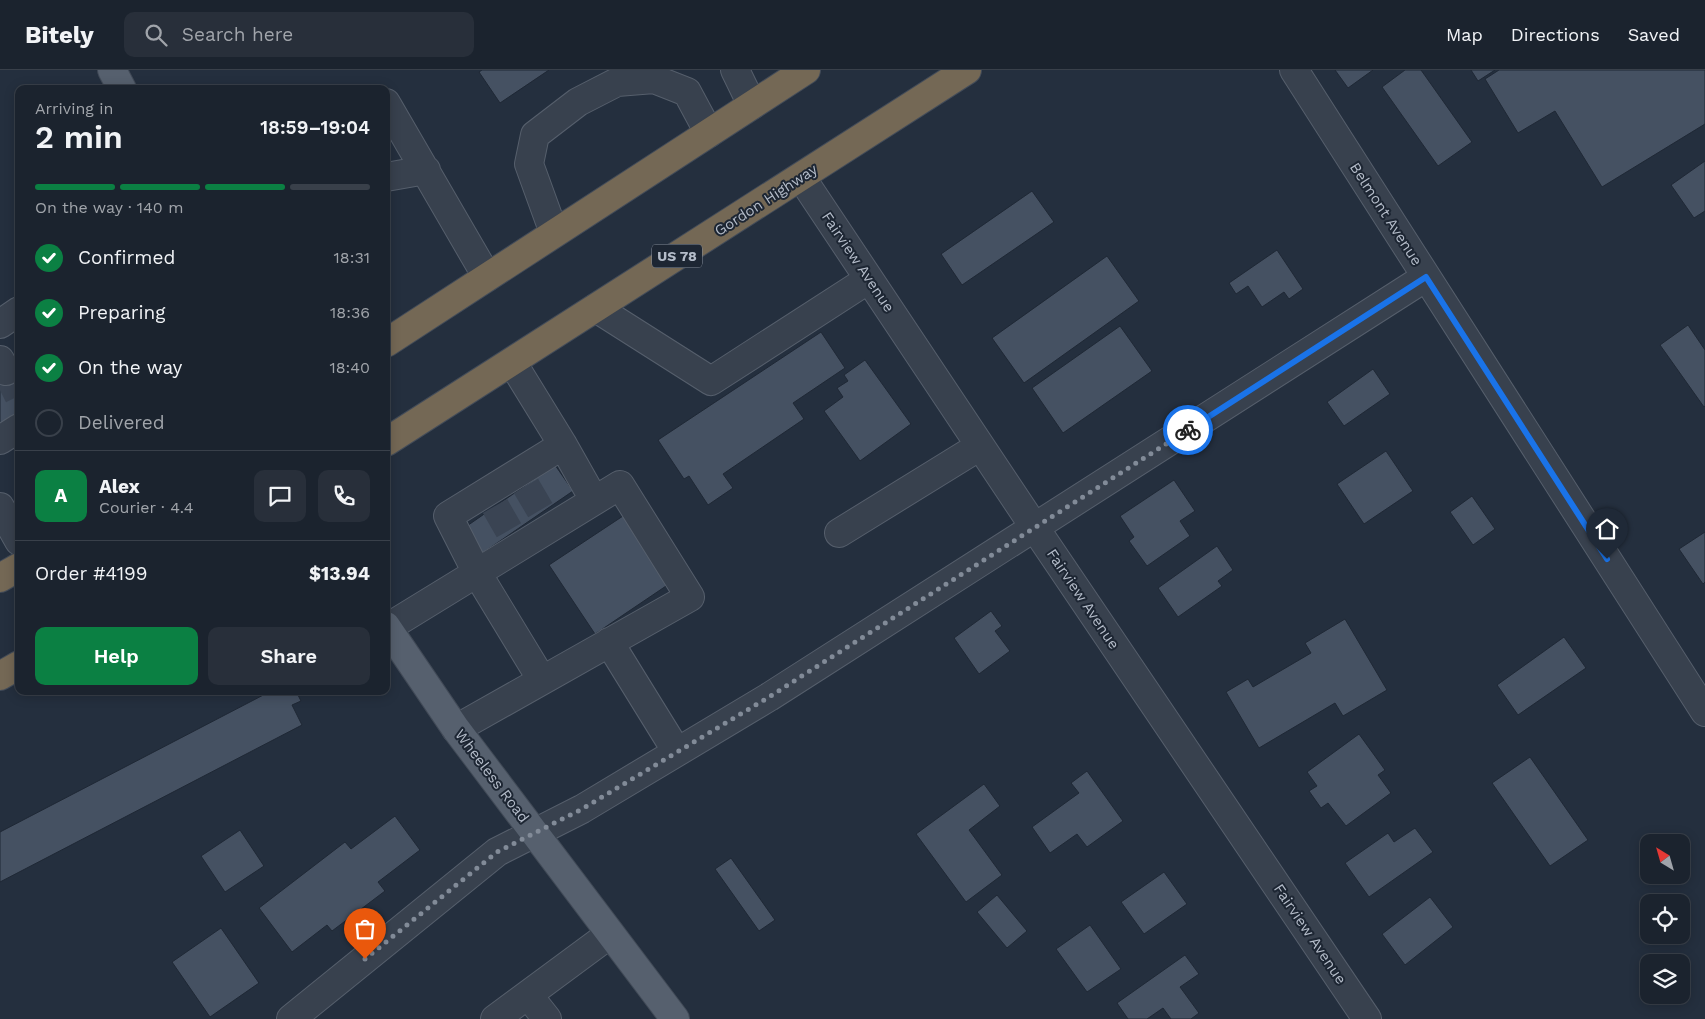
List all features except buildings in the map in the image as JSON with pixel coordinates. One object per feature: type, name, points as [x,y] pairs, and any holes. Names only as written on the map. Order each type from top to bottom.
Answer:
[{"type":"highway","points":[[390,340],[806,70]]},
{"type":"highway","name":"Gordon Highway","points":[[390,439],[968,70]]},
{"type":"highway","points":[[0,578],[15,569]]},
{"type":"highway","points":[[0,676],[15,667]]},
{"type":"main road","points":[[112,70],[120,85]]},
{"type":"main road","name":"Wheeless Road","points":[[390,631],[456,728],[674,1019]]},
{"type":"street","points":[[735,70],[752,105]]},
{"type":"street","name":"Belmont Avenue","points":[[1294,70],[1705,712]]},
{"type":"street","points":[[554,233],[529,164],[535,135],[578,102],[617,82],[654,79],[686,92],[709,133]]},
{"type":"street","points":[[390,110],[487,277]]},
{"type":"street","points":[[390,175],[426,170]]},
{"type":"street","name":"Fairview Avenue","points":[[801,177],[1035,528],[1367,1019]]},
{"type":"street","points":[[291,1019],[497,852],[582,809],[769,697],[1426,277]]},
{"type":"street","points":[[596,308],[711,381],[869,279]]},
{"type":"street","points":[[0,324],[15,314]]},
{"type":"street","points":[[512,362],[563,444],[594,500]]},
{"type":"street","points":[[0,440],[15,431]]},
{"type":"street","points":[[542,680],[477,573],[448,516],[491,499],[522,479],[563,444]]},
{"type":"street","points":[[839,533],[980,446]]},
{"type":"street","points":[[390,625],[477,573],[514,541],[546,520],[594,500],[620,485],[690,597],[456,728]]},
{"type":"street","points":[[0,507],[15,534]]},
{"type":"street","points":[[609,642],[677,752]]},
{"type":"street","points":[[495,1019],[610,934]]},
{"type":"street","points":[[528,995],[547,1019]]},
{"type":"tunnel","points":[[6,371],[15,389]]},
{"type":"tunnel","points":[[526,486],[542,513]]},
{"type":"tunnel","points":[[495,506],[511,534]]},
{"type":"way so far","points":[[365,959],[497,852],[582,809],[769,697],[1188,430]]},
{"type":"route","points":[[1188,430],[1426,277],[1607,559]]}]
